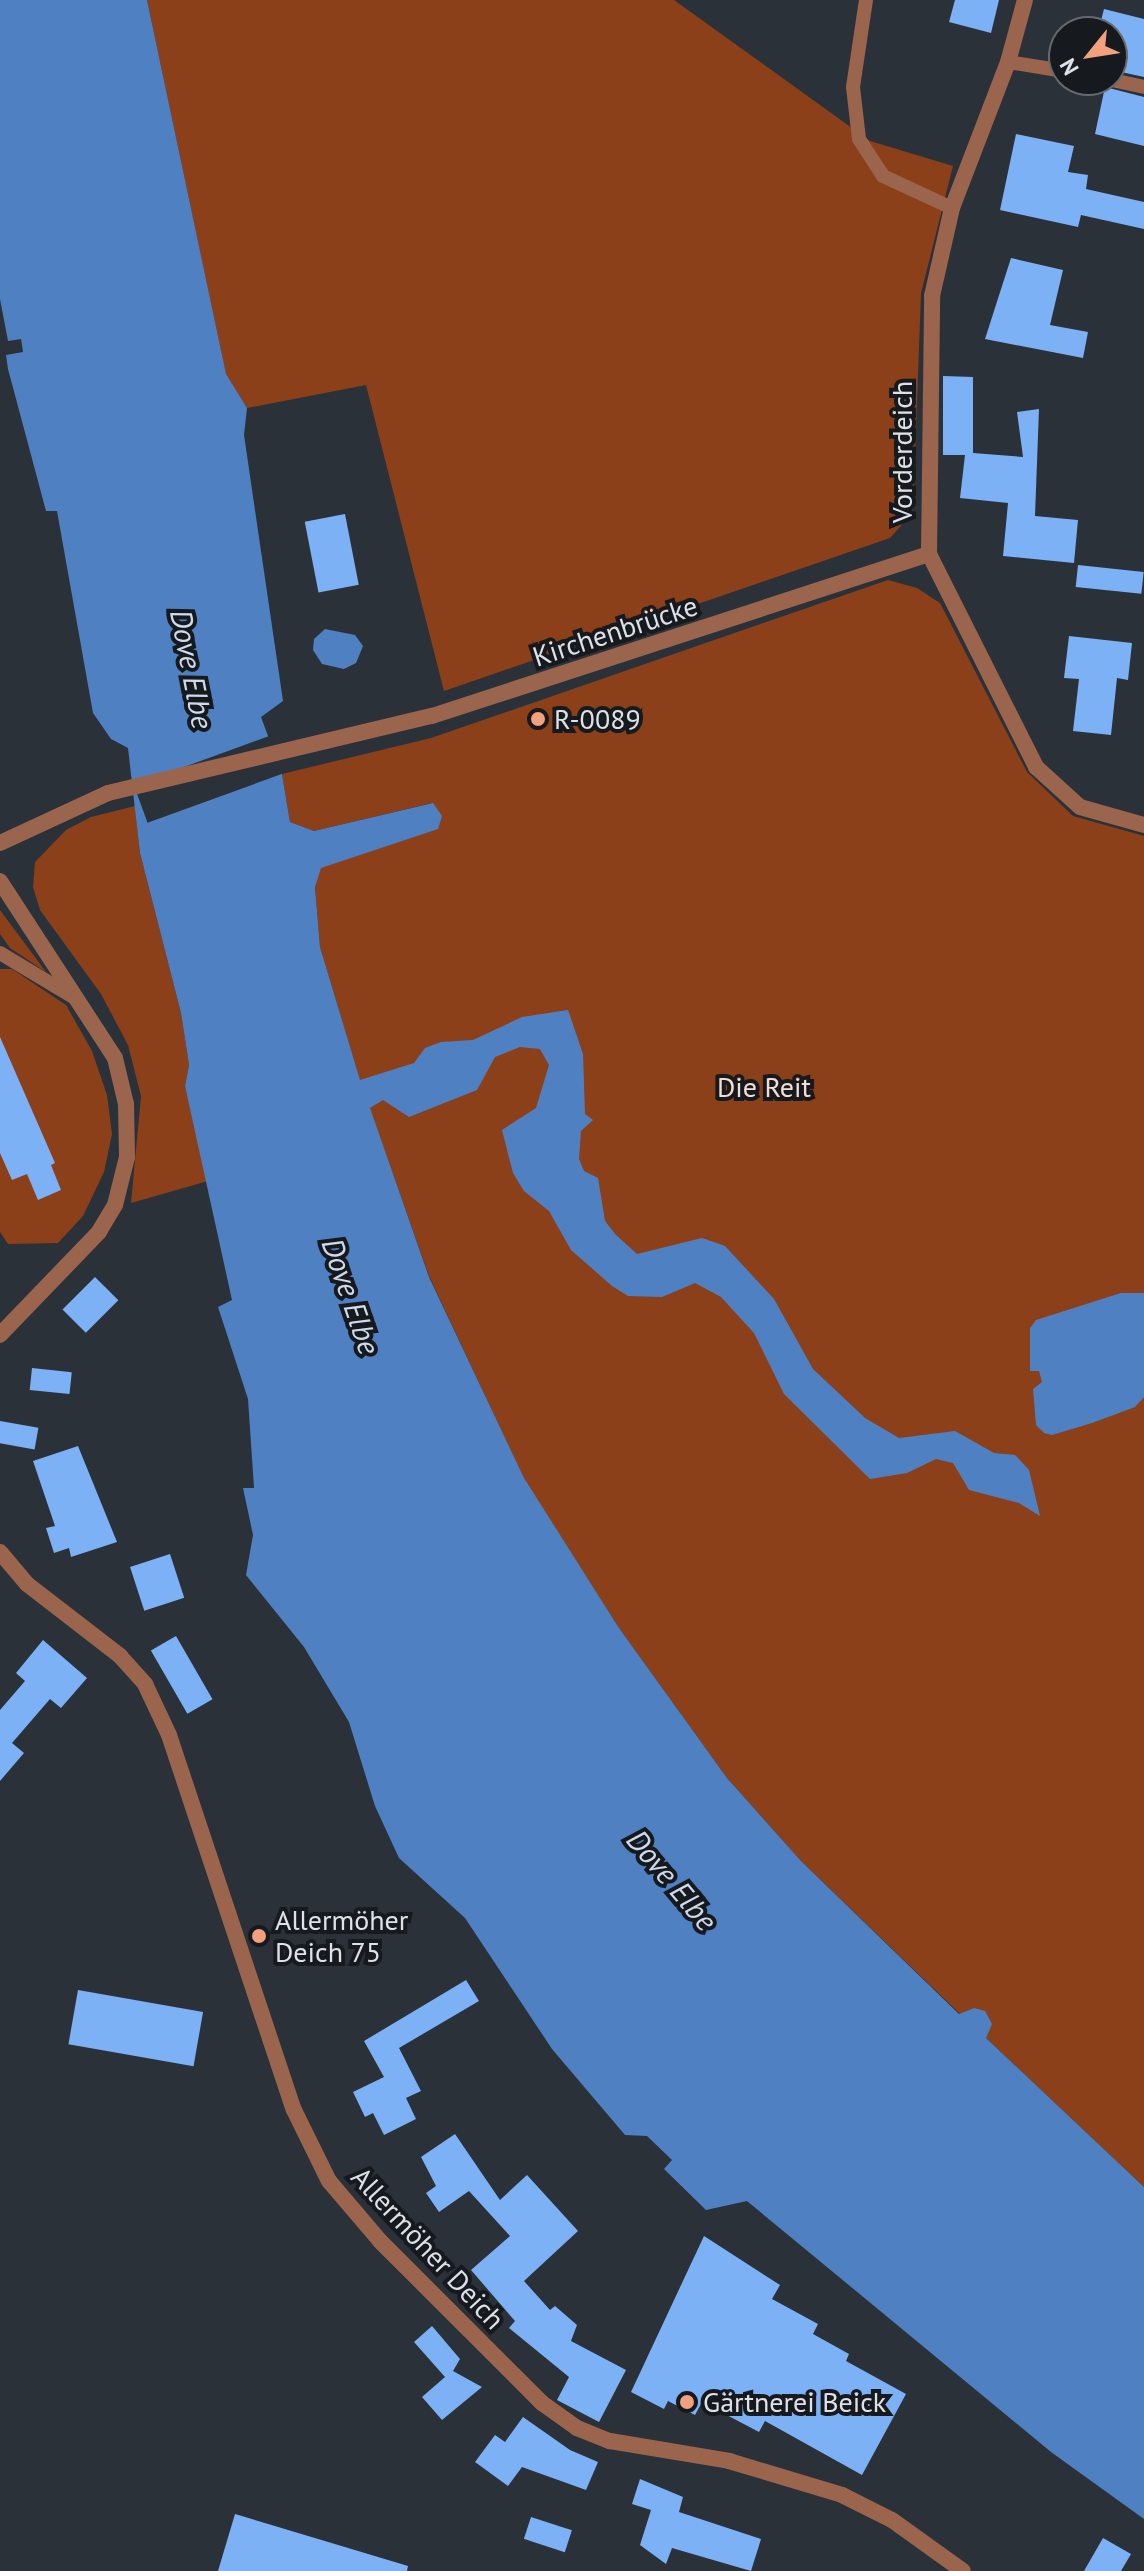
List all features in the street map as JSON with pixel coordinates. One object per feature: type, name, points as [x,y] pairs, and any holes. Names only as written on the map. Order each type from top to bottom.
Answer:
[{"type":"street","name":"Vorderdeich","points":[[1025,0],[1008,62],[952,208],[930,317],[929,554],[1036,767],[1080,807],[1144,825]]},
{"type":"street","name":"Kirchenbrücke","points":[[0,843],[108,793],[315,746],[586,669],[929,554]]},
{"type":"street","points":[[0,881],[84,1003],[115,1058],[126,1104],[124,1169],[115,1205],[99,1232],[0,1335]]},
{"type":"street","name":"Allermöher Deich","points":[[0,1552],[27,1584],[120,1656],[145,1684],[169,1735],[294,2110],[329,2181],[381,2242],[542,2403],[577,2428],[610,2441],[729,2461],[842,2495],[892,2520],[963,2571]]},
{"type":"lane","points":[[866,0],[853,87],[859,139],[883,176],[952,208]]},
{"type":"lane","points":[[1008,62],[1048,68]]},
{"type":"lane","points":[[0,953],[84,1003]]},
{"type":"green space","points":[[147,0],[674,0],[870,141],[953,166],[921,293],[913,512],[890,538],[444,691],[366,385],[247,408],[226,375]]},
{"type":"green space","name":"Die Reit","points":[[888,580],[917,588],[940,603],[1027,772],[1073,816],[1144,836],[1144,2187],[986,2038],[974,2008],[960,2014],[801,1861],[727,1778],[619,1628],[524,1479],[429,1276],[360,1081],[320,947],[315,887],[320,867],[432,803],[314,831],[290,822],[282,774],[431,738]]},
{"type":"green space","points":[[135,806],[140,853],[181,1013],[189,1065],[185,1086],[208,1181],[131,1203],[141,1096],[128,1045],[101,994],[40,910],[33,887],[35,862],[66,830],[91,817]]},
{"type":"green space","points":[[0,910],[46,972],[10,948],[0,934]]},
{"type":"green space","points":[[0,969],[12,969],[66,1005],[92,1051],[107,1095],[112,1134],[104,1172],[83,1216],[58,1243],[8,1244],[0,1232]]},
{"type":"water","name":"Dove Elbe","points":[[0,0],[147,0],[226,374],[247,408],[244,435],[283,701],[261,717],[282,774],[290,822],[314,831],[433,803],[442,816],[438,829],[321,868],[315,887],[320,947],[360,1080],[414,1063],[425,1048],[441,1042],[473,1040],[522,1017],[568,1010],[583,1054],[585,1114],[593,1120],[581,1131],[579,1159],[584,1171],[598,1178],[605,1221],[616,1235],[637,1254],[702,1238],[725,1246],[774,1299],[813,1369],[865,1418],[899,1438],[955,1431],[994,1453],[1015,1455],[1029,1470],[1040,1516],[1019,1503],[969,1490],[953,1463],[936,1459],[907,1473],[870,1479],[784,1394],[754,1333],[721,1297],[695,1283],[662,1297],[628,1296],[612,1286],[571,1250],[549,1211],[524,1191],[513,1173],[502,1130],[536,1108],[549,1065],[540,1049],[520,1047],[495,1057],[477,1090],[409,1117],[383,1100],[370,1108],[429,1277],[524,1478],[619,1628],[727,1778],[801,1861],[959,2014],[974,2008],[985,2011],[992,2024],[986,2038],[1144,2187],[1144,2519],[1051,2452],[747,2201],[706,2210],[664,2169],[672,2160],[647,2136],[625,2135],[552,2049],[465,1918],[399,1858],[375,1806],[349,1722],[304,1647],[246,1575],[253,1535],[243,1488],[254,1488],[248,1399],[218,1307],[232,1300],[185,1086],[189,1065],[181,1013],[140,853],[128,748],[111,739],[93,713],[57,511],[46,511],[8,369],[6,355],[23,352],[21,339],[8,341],[0,299]]},
{"type":"water","points":[[325,629],[355,635],[363,646],[356,663],[344,669],[322,664],[313,650],[314,639]]},
{"type":"water","points":[[1121,1293],[1144,1293],[1144,1397],[1135,1407],[1092,1423],[1052,1435],[1044,1433],[1036,1425],[1033,1389],[1042,1382],[1039,1371],[1030,1371],[1030,1328],[1036,1320]]},
{"type":"pier","points":[[272,735],[286,773],[148,823],[134,785]]},
{"type":"building","points":[[955,0],[999,0],[991,33],[949,22]]},
{"type":"building","points":[[1104,9],[1144,19],[1144,77],[1128,74],[1128,16],[1102,16]]},
{"type":"building","points":[[1128,93],[1144,97],[1144,146],[1095,134],[1103,96],[1128,96]]},
{"type":"building","points":[[1016,134],[1074,146],[1068,172],[1088,175],[1086,189],[1144,202],[1144,229],[1081,215],[1078,227],[1000,210]]},
{"type":"building","points":[[1011,258],[1063,270],[1050,325],[1088,332],[1083,358],[985,339]]},
{"type":"building","points":[[943,376],[973,377],[973,453],[1023,457],[1017,412],[1039,409],[1035,516],[1078,520],[1074,563],[1003,556],[1008,503],[960,498],[965,455],[943,455]]},
{"type":"building","points":[[345,514],[359,585],[318,593],[305,522]]},
{"type":"building","points":[[1078,565],[1144,572],[1141,594],[1076,587]]},
{"type":"building","points":[[1069,636],[1132,643],[1128,680],[1117,678],[1111,735],[1073,731],[1079,679],[1064,678]]},
{"type":"building","points":[[0,1037],[55,1163],[51,1165],[61,1190],[38,1200],[27,1174],[12,1180],[0,1153]]},
{"type":"building","points":[[95,1277],[118,1300],[86,1333],[62,1310]]},
{"type":"building","points":[[32,1368],[72,1372],[69,1394],[30,1390]]},
{"type":"building","points":[[0,1421],[38,1428],[35,1449],[0,1443]]},
{"type":"building","points":[[78,1446],[117,1542],[71,1557],[69,1548],[54,1553],[46,1528],[55,1526],[33,1461]]},
{"type":"building","points":[[170,1554],[184,1598],[144,1611],[130,1567]]},
{"type":"building","points":[[176,1636],[212,1699],[187,1714],[151,1650]]},
{"type":"building","points":[[43,1640],[87,1678],[61,1708],[50,1699],[12,1743],[24,1753],[0,1781],[0,1710],[25,1681],[16,1673]]},
{"type":"building","points":[[466,1980],[479,2001],[399,2048],[421,2091],[406,2098],[416,2119],[384,2135],[373,2113],[365,2117],[353,2092],[384,2077],[364,2041]]},
{"type":"building","points":[[78,1990],[203,2012],[194,2066],[68,2044]]},
{"type":"building","points":[[455,2134],[500,2200],[527,2175],[578,2231],[524,2281],[550,2310],[555,2306],[577,2325],[571,2341],[626,2370],[599,2422],[557,2400],[569,2377],[509,2328],[515,2321],[471,2270],[510,2236],[469,2191],[439,2212],[426,2193],[436,2186],[421,2157]]},
{"type":"building","points":[[704,2236],[780,2285],[772,2299],[818,2324],[813,2334],[849,2354],[846,2361],[906,2394],[862,2475],[765,2421],[759,2432],[702,2402],[695,2415],[668,2401],[664,2409],[631,2392]]},
{"type":"building","points":[[432,2326],[460,2359],[453,2371],[482,2387],[442,2420],[422,2397],[445,2377],[414,2342]]},
{"type":"building","points":[[523,2417],[570,2450],[598,2462],[586,2490],[522,2467],[508,2486],[475,2462],[495,2435],[505,2442]]},
{"type":"building","points":[[640,2479],[683,2497],[679,2512],[761,2539],[751,2571],[672,2548],[666,2564],[640,2545],[651,2510],[632,2504]]},
{"type":"building","points":[[235,2514],[408,2566],[407,2571],[218,2571]]},
{"type":"building","points":[[531,2517],[572,2530],[565,2552],[524,2539]]},
{"type":"building","points":[[1103,2538],[1131,2554],[1121,2571],[1084,2571]]},
{"type":"place","name":"R-0089","points":[[538,719]]},
{"type":"place","name":"Allermöher Deich 75","points":[[259,1936]]},
{"type":"place","name":"Gärtnerei Beick","points":[[687,2402]]}]
